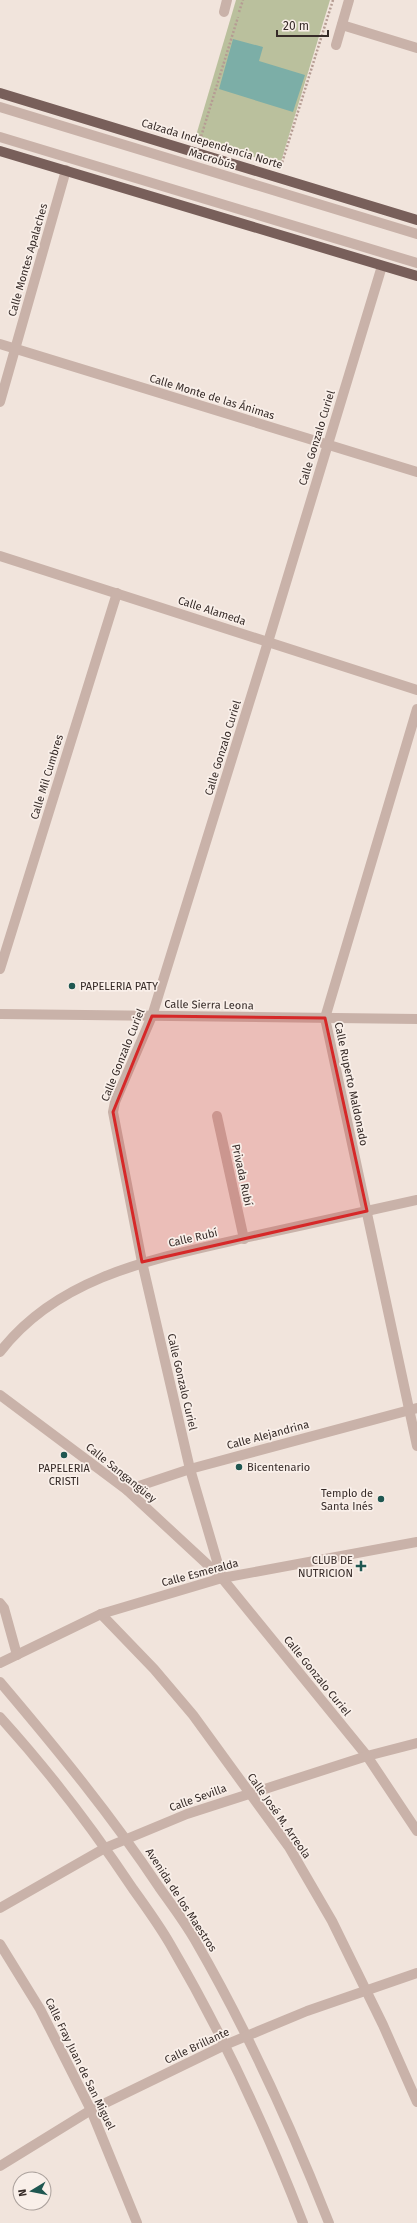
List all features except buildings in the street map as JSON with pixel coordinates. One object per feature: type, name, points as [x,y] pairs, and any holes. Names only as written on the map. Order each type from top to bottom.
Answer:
[{"type":"main road","name":"Calzada Independencia Norte","points":[[0,93],[278,176],[417,220]]},
{"type":"main road","points":[[0,151],[417,276]]},
{"type":"street","points":[[224,12],[227,0]]},
{"type":"street","points":[[336,45],[349,0]]},
{"type":"street","points":[[342,25],[417,48]]},
{"type":"street","name":"Macrobús","points":[[0,107],[417,234]]},
{"type":"street","points":[[0,137],[417,263]]},
{"type":"street","name":"Calle Montes Apalaches","points":[[0,402],[66,170]]},
{"type":"street","name":"Calle Gonzalo Curiel","points":[[382,266],[268,642],[152,1016],[115,1102],[113,1112],[142,1262],[190,1469],[222,1578],[367,1756],[417,1831]]},
{"type":"street","name":"Calle Monte de las Ánimas","points":[[0,344],[417,472]]},
{"type":"street","name":"Calle Alameda","points":[[0,556],[417,690]]},
{"type":"street","name":"Calle Mil Cumbres","points":[[0,969],[117,593]]},
{"type":"street","name":"Calle Ruperto Maldonado","points":[[417,709],[325,1018],[366,1211],[413,1409],[417,1446]]},
{"type":"street","name":"Calle Sierra Leona","points":[[0,1014],[417,1019]]},
{"type":"street","name":"Privada Rubí","points":[[217,1116],[244,1238]]},
{"type":"street","name":"Calle Rubí","points":[[0,1352],[11,1338],[52,1303],[94,1279],[142,1262],[417,1200]]},
{"type":"street","name":"Calle Sangangüey","points":[[0,1395],[127,1490],[222,1578]]},
{"type":"street","name":"Calle Alejandrina","points":[[127,1490],[190,1469],[413,1409]]},
{"type":"street","name":"Calle Esmeralda","points":[[0,1664],[100,1614],[222,1578],[417,1542]]},
{"type":"street","points":[[0,1603],[4,1608],[17,1655]]},
{"type":"street","name":"Calle José M. Arreola","points":[[100,1614],[154,1669],[193,1715],[289,1847],[332,1921],[366,1990],[417,2102]]},
{"type":"street","name":"Avenida de los Maestros","points":[[0,1682],[59,1751],[127,1839],[194,1939],[247,2036],[312,2180],[329,2223]]},
{"type":"street","points":[[0,1717],[35,1756],[105,1848],[170,1944],[225,2046],[288,2185],[302,2223]]},
{"type":"street","name":"Calle Sevilla","points":[[0,1908],[105,1848],[187,1814],[367,1756],[417,1743]]},
{"type":"street","name":"Calle Fray Juan de San Miguel","points":[[0,1944],[40,2009],[91,2110],[137,2223]]},
{"type":"street","name":"Calle Brillante","points":[[0,2166],[91,2110],[225,2046],[307,2011],[417,1973]]},
{"type":"path","points":[[197,152],[243,0]]},
{"type":"path","points":[[278,176],[333,0]]},
{"type":"highlighted area","points":[[152,1016],[325,1018],[367,1211],[142,1262],[113,1112]]},
{"type":"green space","points":[[236,0],[330,0],[280,165],[195,139]]},
{"type":"water","points":[[233,39],[263,47],[259,61],[305,75],[293,112],[219,89]]},
{"type":"place","name":"PAPELERIA PATY","points":[[72,986]]},
{"type":"place","name":"PAPELERIA CRISTI","points":[[64,1455]]},
{"type":"place","name":"Bicentenario","points":[[239,1467]]},
{"type":"place","name":"Templo de Santa Inés","points":[[381,1499]]},
{"type":"place","name":"CLUB DE NUTRICION","points":[[361,1566]]}]
